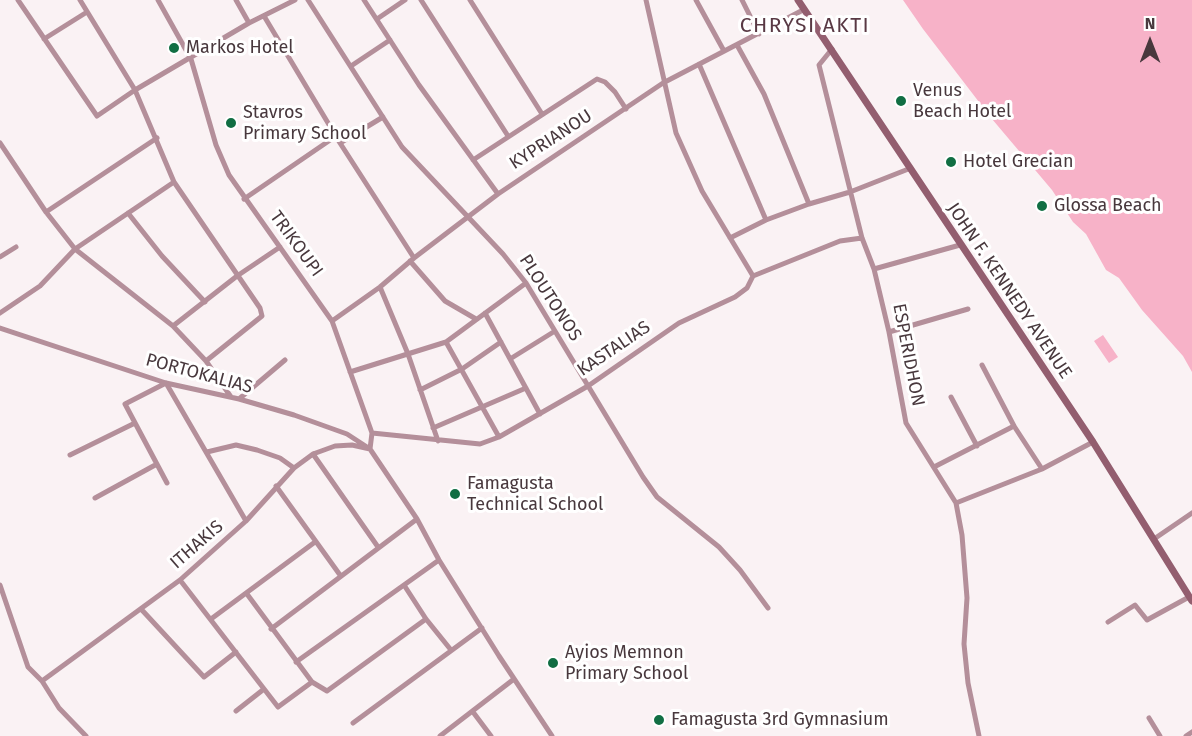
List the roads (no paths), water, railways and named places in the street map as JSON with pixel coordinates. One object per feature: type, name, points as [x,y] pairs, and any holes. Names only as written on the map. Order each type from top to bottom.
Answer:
[{"type":"street","points":[[18,0],[97,116],[135,90],[249,23],[295,0]]},
{"type":"street","points":[[80,0],[135,90],[174,182],[260,308],[262,316],[206,361]]},
{"type":"street","name":"TRIKOUPI","points":[[158,0],[191,58],[216,145],[229,176],[332,321],[372,434],[370,449]]},
{"type":"street","points":[[236,0],[249,23]]},
{"type":"street","name":"PLOUTONOS","points":[[308,0],[402,147],[503,254],[526,283],[657,497],[719,547],[740,570],[768,608]]},
{"type":"street","points":[[364,0],[419,85],[498,194]]},
{"type":"street","points":[[377,19],[405,0]]},
{"type":"street","points":[[421,0],[508,136]]},
{"type":"street","points":[[470,0],[542,114]]},
{"type":"street","points":[[646,0],[676,133],[702,191],[753,276]]},
{"type":"street","points":[[696,0],[724,51]]},
{"type":"street","points":[[742,0],[759,34]]},
{"type":"street","name":"JOHN F. KENNEDY AVENUE","points":[[798,0],[1092,442],[1191,599]]},
{"type":"street","name":"KYPRIANOU","points":[[332,321],[380,287],[466,217],[663,83],[803,10]]},
{"type":"street","points":[[44,39],[87,12]]},
{"type":"street","points":[[264,16],[412,259],[446,301],[476,319]]},
{"type":"street","points":[[351,66],[390,40]]},
{"type":"street","points":[[737,45],[764,94],[809,204]]},
{"type":"street","name":"ESPERIDHON","points":[[832,49],[819,65],[862,238],[874,269],[889,332],[906,423],[956,503],[962,535],[967,598],[965,654],[968,683],[979,736]]},
{"type":"street","points":[[699,64],[766,220]]},
{"type":"street","points":[[473,160],[597,79],[605,81],[626,109]]},
{"type":"street","points":[[340,143],[383,117]]},
{"type":"street","points":[[244,199],[336,136]]},
{"type":"street","points":[[46,212],[157,138]]},
{"type":"street","points":[[0,143],[46,212],[75,249],[173,326],[206,361],[231,397]]},
{"type":"street","points":[[730,238],[766,220],[850,192],[911,168]]},
{"type":"street","points":[[0,313],[40,286],[75,249],[174,182]]},
{"type":"street","points":[[128,213],[162,256],[205,302]]},
{"type":"street","name":"KASTALIAS","points":[[372,434],[480,444],[499,437],[588,386],[678,323],[735,297],[747,288],[753,276],[840,241],[862,238]]},
{"type":"street","points":[[874,269],[960,245]]},
{"type":"street","points":[[0,256],[16,247]]},
{"type":"street","points":[[173,326],[237,276],[280,248]]},
{"type":"street","points":[[350,372],[446,342],[526,283]]},
{"type":"street","points":[[380,287],[408,354],[438,441]]},
{"type":"street","points":[[889,332],[968,309]]},
{"type":"street","points":[[485,313],[540,414]]},
{"type":"street","name":"PORTOKALIAS","points":[[0,328],[166,383],[239,399],[347,434],[370,449],[417,519]]},
{"type":"street","points":[[510,359],[555,331]]},
{"type":"street","points":[[446,342],[499,437]]},
{"type":"street","points":[[420,390],[462,369],[501,342]]},
{"type":"street","points":[[239,399],[285,360]]},
{"type":"street","points":[[982,365],[1014,426],[1042,469]]},
{"type":"street","points":[[166,483],[125,404],[166,383],[246,521]]},
{"type":"street","points":[[433,428],[526,388]]},
{"type":"street","points":[[951,397],[977,446]]},
{"type":"street","points":[[70,455],[135,423]]},
{"type":"street","points":[[934,467],[1014,426]]},
{"type":"street","points":[[956,503],[1042,469],[1092,442]]},
{"type":"street","points":[[207,452],[236,445],[280,458],[294,468]]},
{"type":"street","name":"ITHAKIS","points":[[42,681],[180,580],[246,521],[294,468],[313,454],[336,446],[352,445],[370,449]]},
{"type":"street","points":[[313,454],[378,547]]},
{"type":"street","points":[[94,498],[157,464]]},
{"type":"street","points":[[276,486],[340,575]]},
{"type":"street","points":[[1154,539],[1192,513]]},
{"type":"street","points":[[271,629],[417,519],[439,560],[552,736]]},
{"type":"street","points":[[211,619],[315,542]]},
{"type":"street","points":[[296,662],[439,560]]},
{"type":"street","points":[[180,580],[278,707],[312,682]]},
{"type":"street","points":[[0,585],[28,667],[42,681],[59,708],[86,736]]},
{"type":"street","points":[[404,585],[426,619],[451,651]]},
{"type":"street","points":[[247,594],[312,682],[327,692],[426,619]]},
{"type":"street","points":[[1108,622],[1135,605],[1147,620],[1191,599]]},
{"type":"street","points":[[141,609],[204,677],[236,652]]},
{"type":"street","points":[[353,723],[482,628]]},
{"type":"street","points":[[440,736],[514,680]]},
{"type":"street","points":[[236,711],[264,689]]},
{"type":"street","points":[[474,712],[491,736]]},
{"type":"street","points":[[1149,718],[1160,736]]},
{"type":"street","points":[[1186,736],[1192,732]]},
{"type":"place","name":"Markos Hotel","points":[[174,48]]},
{"type":"place","name":"Venus Beach Hotel","points":[[901,101]]},
{"type":"place","name":"Stavros Primary School","points":[[231,123]]},
{"type":"place","name":"Hotel Grecian","points":[[951,162]]},
{"type":"place","name":"Glossa Beach","points":[[1042,206]]},
{"type":"place","name":"Famagusta Technical School","points":[[455,494]]},
{"type":"place","name":"Ayios Memnon Primary School","points":[[553,663]]},
{"type":"place","name":"Famagusta 3rd Gymnasium","points":[[659,720]]},
{"type":"district","name":"CHRYSI AKTI","points":[[805,26]]}]
